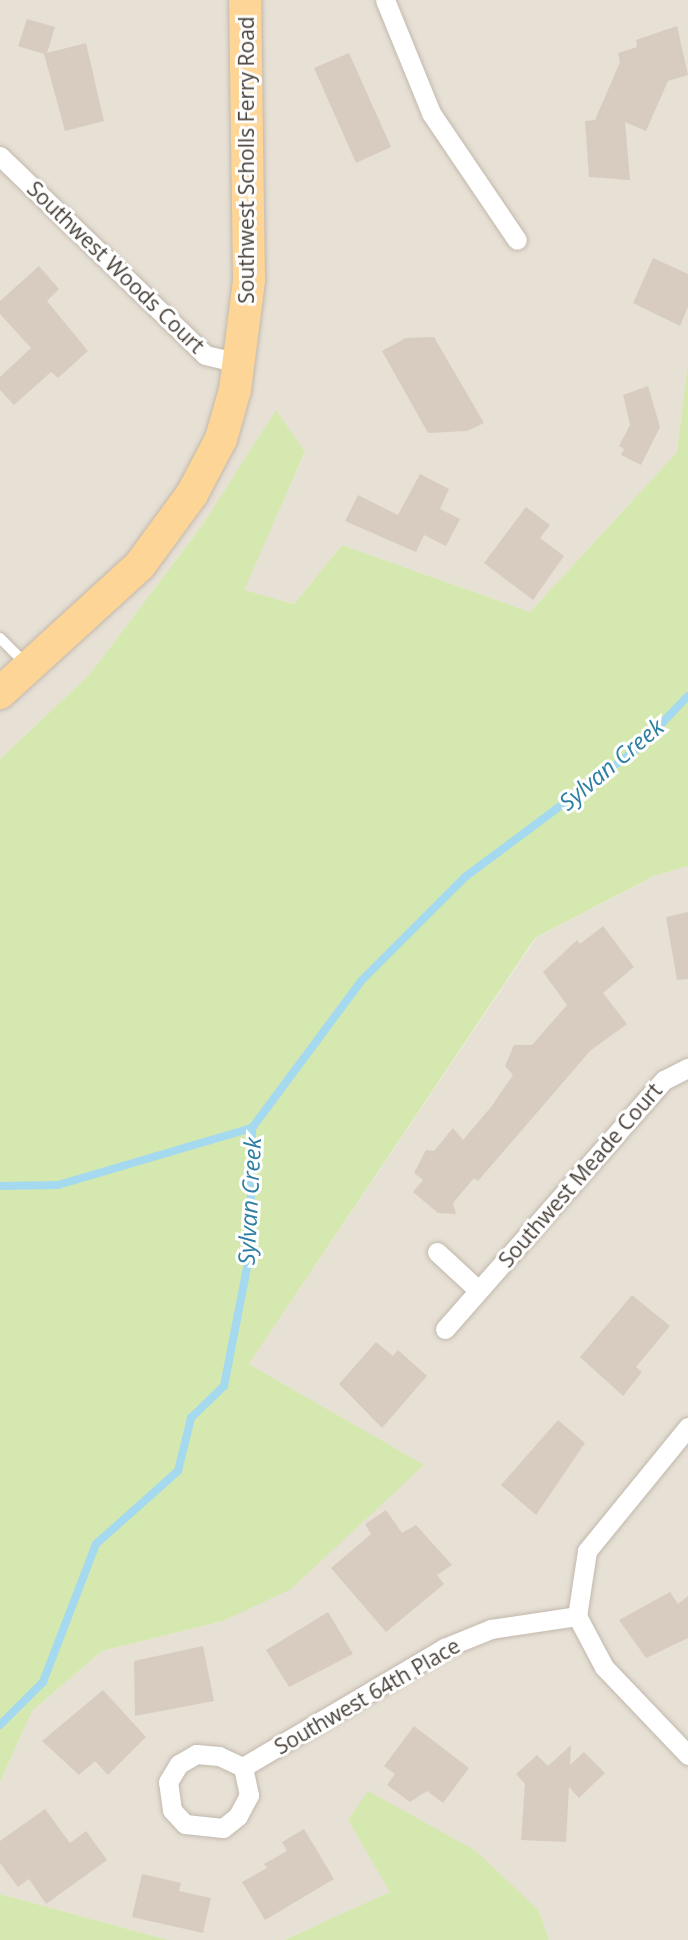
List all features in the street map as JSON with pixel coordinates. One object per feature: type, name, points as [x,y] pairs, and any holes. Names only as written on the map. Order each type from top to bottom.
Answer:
[{"type":"main road","name":"Southwest Scholls Ferry Road","points":[[0,693],[139,565],[192,494],[221,439],[240,363],[249,280],[245,0]]},
{"type":"street","points":[[385,0],[431,113],[517,240]]},
{"type":"street","name":"Southwest Woods Court","points":[[0,156],[205,355],[240,363]]},
{"type":"street","name":"Southwest Meade Court","points":[[444,1329],[664,1080],[688,1068]]},
{"type":"street","points":[[437,1252],[478,1290]]},
{"type":"street","points":[[688,1427],[587,1552],[577,1616],[604,1667],[688,1755]]},
{"type":"street","name":"Southwest 64th Place","points":[[243,1767],[444,1648],[491,1629],[577,1616]]},
{"type":"street","points":[[196,1754],[219,1756],[243,1767],[249,1796],[238,1816],[223,1828],[185,1824],[172,1810],[168,1782],[179,1764],[196,1754]]},
{"type":"lane","points":[[0,638],[30,667]]},
{"type":"shaded area","points":[[0,0],[688,0],[688,361],[677,452],[530,612],[342,545],[294,604],[243,590],[305,453],[276,411],[203,524],[90,674],[0,759]]},
{"type":"shaded area","points":[[688,866],[688,1940],[549,1940],[539,1911],[348,1820],[391,1892],[284,1940],[168,1940],[0,1894],[0,1782],[32,1711],[102,1651],[223,1621],[423,1465],[249,1364],[536,938],[654,876]]},
{"type":"green space","points":[[688,361],[688,866],[654,876],[535,938],[249,1364],[424,1465],[291,1589],[223,1621],[102,1651],[32,1711],[0,1782],[0,759],[90,674],[203,524],[276,410],[305,452],[244,590],[294,604],[342,545],[530,612],[677,452]]},
{"type":"green space","points":[[368,1791],[476,1851],[539,1911],[549,1940],[284,1940],[390,1892],[348,1820]]},
{"type":"green space","points":[[0,1894],[168,1940],[0,1940]]},
{"type":"building","points":[[27,19],[55,27],[47,53],[86,43],[104,121],[65,131],[44,54],[18,46]]},
{"type":"building","points":[[677,26],[688,75],[668,81],[646,131],[625,122],[630,180],[589,177],[585,121],[595,120],[620,62],[618,53],[637,47],[636,40]]},
{"type":"building","points":[[349,53],[391,147],[356,163],[314,68]]},
{"type":"building","points":[[653,258],[688,274],[688,307],[680,326],[633,303]]},
{"type":"building","points":[[39,266],[59,289],[47,301],[88,351],[58,378],[51,372],[14,405],[0,390],[0,377],[31,348],[0,314],[0,301]]},
{"type":"building","points":[[434,337],[484,423],[467,431],[428,433],[382,351],[406,338]]},
{"type":"building","points":[[648,386],[660,427],[641,465],[621,455],[624,449],[619,446],[630,425],[623,395]]},
{"type":"building","points":[[420,474],[449,489],[440,509],[460,519],[446,546],[424,535],[416,552],[345,521],[358,495],[398,515]]},
{"type":"building","points":[[526,507],[550,525],[540,538],[564,556],[533,600],[484,563]]},
{"type":"building","points":[[688,912],[688,979],[677,980],[666,917]]},
{"type":"building","points":[[603,926],[634,967],[603,993],[627,1024],[590,1051],[478,1181],[474,1178],[453,1203],[456,1214],[438,1213],[413,1192],[423,1180],[414,1173],[426,1150],[434,1151],[453,1128],[463,1140],[491,1107],[513,1075],[505,1066],[514,1045],[532,1045],[567,1005],[543,972],[577,940],[580,944]]},
{"type":"building","points":[[632,1295],[670,1326],[636,1367],[642,1372],[623,1396],[580,1357]]},
{"type":"building","points":[[376,1342],[393,1356],[398,1350],[427,1376],[382,1428],[339,1384]]},
{"type":"building","points":[[558,1420],[585,1443],[536,1515],[501,1485]]},
{"type":"building","points":[[386,1510],[402,1533],[416,1525],[452,1565],[437,1575],[444,1584],[386,1632],[331,1568],[371,1534],[365,1524]]},
{"type":"building","points":[[670,1592],[678,1604],[688,1596],[688,1638],[646,1658],[619,1620]]},
{"type":"building","points":[[328,1612],[353,1654],[289,1687],[266,1650]]},
{"type":"building","points":[[203,1646],[214,1701],[135,1716],[134,1661]]},
{"type":"building","points":[[103,1690],[146,1737],[108,1775],[95,1761],[79,1775],[42,1741]]},
{"type":"building","points":[[414,1726],[469,1768],[443,1803],[427,1791],[410,1802],[387,1785],[395,1774],[384,1766]]},
{"type":"building","points":[[571,1745],[570,1765],[584,1752],[605,1773],[579,1798],[569,1787],[566,1842],[521,1840],[525,1784],[516,1774],[537,1755],[548,1766]]},
{"type":"building","points":[[45,1809],[70,1843],[86,1831],[107,1860],[46,1904],[29,1879],[18,1887],[0,1863],[0,1841]]},
{"type":"building","points":[[304,1829],[334,1879],[265,1920],[242,1882],[267,1868],[264,1864],[287,1851],[282,1842]]},
{"type":"building","points":[[142,1874],[181,1883],[179,1891],[211,1898],[203,1933],[132,1917]]},
{"type":"waterway","name":"Sylvan Creek","points":[[0,1725],[43,1682],[96,1544],[178,1471],[191,1418],[224,1386],[250,1252],[252,1128],[361,981],[465,877],[638,748],[688,696]]},
{"type":"waterway","points":[[0,1186],[58,1185],[252,1128]]}]
